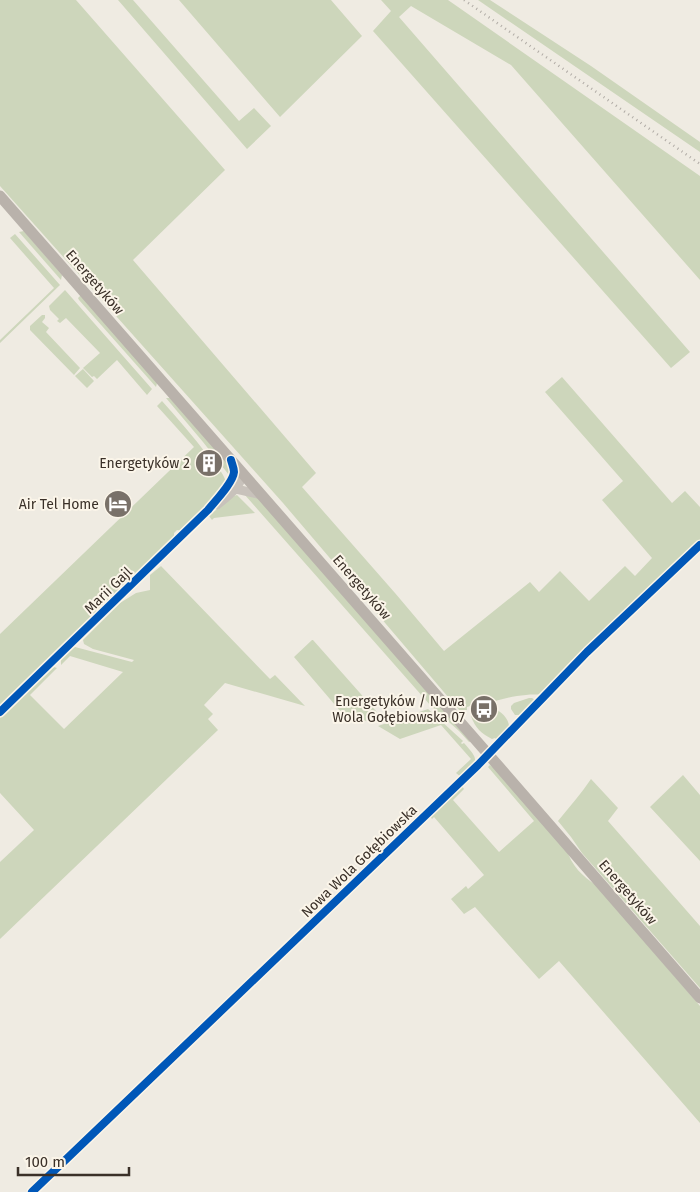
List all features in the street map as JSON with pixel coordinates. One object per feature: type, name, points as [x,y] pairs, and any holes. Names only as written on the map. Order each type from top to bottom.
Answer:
[{"type":"main road","name":"Energetyków","points":[[0,196],[700,998]]},
{"type":"street","points":[[231,460],[234,471],[233,485],[262,495]]},
{"type":"street","name":"Marii Gajl","points":[[0,712],[203,516],[233,485],[234,477],[243,473]]},
{"type":"street","name":"Nowa Wola Gołębiowska","points":[[32,1192],[488,754],[587,652],[700,545]]},
{"type":"green space","points":[[0,0],[76,0],[225,170],[133,260],[316,473],[302,487],[444,651],[530,582],[539,592],[560,571],[589,601],[625,566],[635,576],[652,558],[602,500],[623,481],[545,392],[562,377],[672,503],[685,491],[700,507],[700,540],[593,642],[542,694],[516,696],[486,704],[484,702],[467,707],[467,710],[460,711],[283,503],[0,186]]},
{"type":"green space","points":[[118,0],[133,0],[239,121],[254,108],[271,126],[247,149]]},
{"type":"green space","points":[[179,0],[331,0],[362,36],[280,117]]},
{"type":"green space","points":[[381,0],[448,0],[700,176],[700,280],[511,65],[411,6],[399,17],[690,352],[671,368],[373,31],[391,11]]},
{"type":"green space","points":[[478,0],[490,0],[591,66],[700,142],[700,152]]},
{"type":"green space","points":[[24,231],[62,275],[61,280],[19,232]]},
{"type":"green space","points":[[15,234],[60,285],[0,343],[0,340],[54,288],[10,238]]},
{"type":"green space","points":[[65,290],[152,389],[147,395],[117,360],[97,379],[94,376],[92,377],[83,368],[100,353],[66,318],[60,323],[57,321],[59,319],[50,310],[49,306]]},
{"type":"green space","points":[[81,295],[157,383],[156,387],[79,300],[78,298]]},
{"type":"green space","points":[[42,315],[45,315],[45,318],[42,322],[49,328],[46,332],[80,368],[74,375],[30,330],[30,326]]},
{"type":"green space","points":[[83,369],[94,381],[87,388],[75,376]]},
{"type":"green space","points":[[166,398],[170,398],[229,465],[229,475],[203,442]]},
{"type":"green space","points":[[162,401],[218,468],[226,482],[182,531],[177,530],[174,533],[174,538],[0,706],[0,634],[194,447],[157,406]]},
{"type":"green space","points":[[244,494],[257,497],[472,741],[469,742],[431,706]]},
{"type":"green space","points":[[237,495],[255,513],[214,518],[212,520],[209,516],[231,497]]},
{"type":"green space","points":[[161,566],[270,679],[275,675],[305,706],[225,683],[204,705],[213,714],[208,719],[218,730],[0,939],[0,862],[34,830],[0,793],[0,718],[54,667],[57,668],[30,695],[64,729],[123,672],[70,656],[61,665],[61,659],[75,647],[132,662],[134,660],[93,649],[84,644],[83,640],[120,603],[136,593],[150,590],[150,575]]},
{"type":"green space","points":[[312,640],[383,719],[368,721],[347,719],[294,657]]},
{"type":"green space","points":[[529,698],[535,700],[521,715],[515,715],[511,706],[514,703]]},
{"type":"green space","points":[[428,709],[463,741],[461,743],[464,743],[475,758],[473,764],[461,777],[456,773],[471,759],[441,725],[400,739],[378,726]]},
{"type":"green space","points":[[493,709],[499,711],[504,716],[509,725],[509,728],[497,740],[482,733],[471,716]]},
{"type":"green space","points":[[490,765],[567,850],[571,861],[578,870],[596,885],[700,1006],[700,1123],[559,961],[539,979],[475,907],[464,914],[451,899],[466,886],[468,889],[484,875],[434,817],[432,819],[430,816],[461,785],[464,789],[453,800],[499,852],[534,821],[488,767]]},
{"type":"green space","points":[[683,775],[700,795],[700,861],[650,807]]},
{"type":"green space","points":[[591,779],[618,808],[608,821],[700,926],[700,988],[582,853],[558,821]]},
{"type":"railway","points":[[464,0],[700,164]]},
{"type":"cycle path","points":[[0,712],[208,510],[233,476],[234,471],[231,460]]},
{"type":"cycle path","points":[[32,1192],[478,765],[587,652],[700,545]]},
{"type":"place","name":"Energetyków 2","points":[[209,463]]},
{"type":"place","name":"Air Tel Home","points":[[118,504]]},
{"type":"place","name":"Energetyków / Nowa Wola Gołębiowska 07","points":[[484,709]]}]
